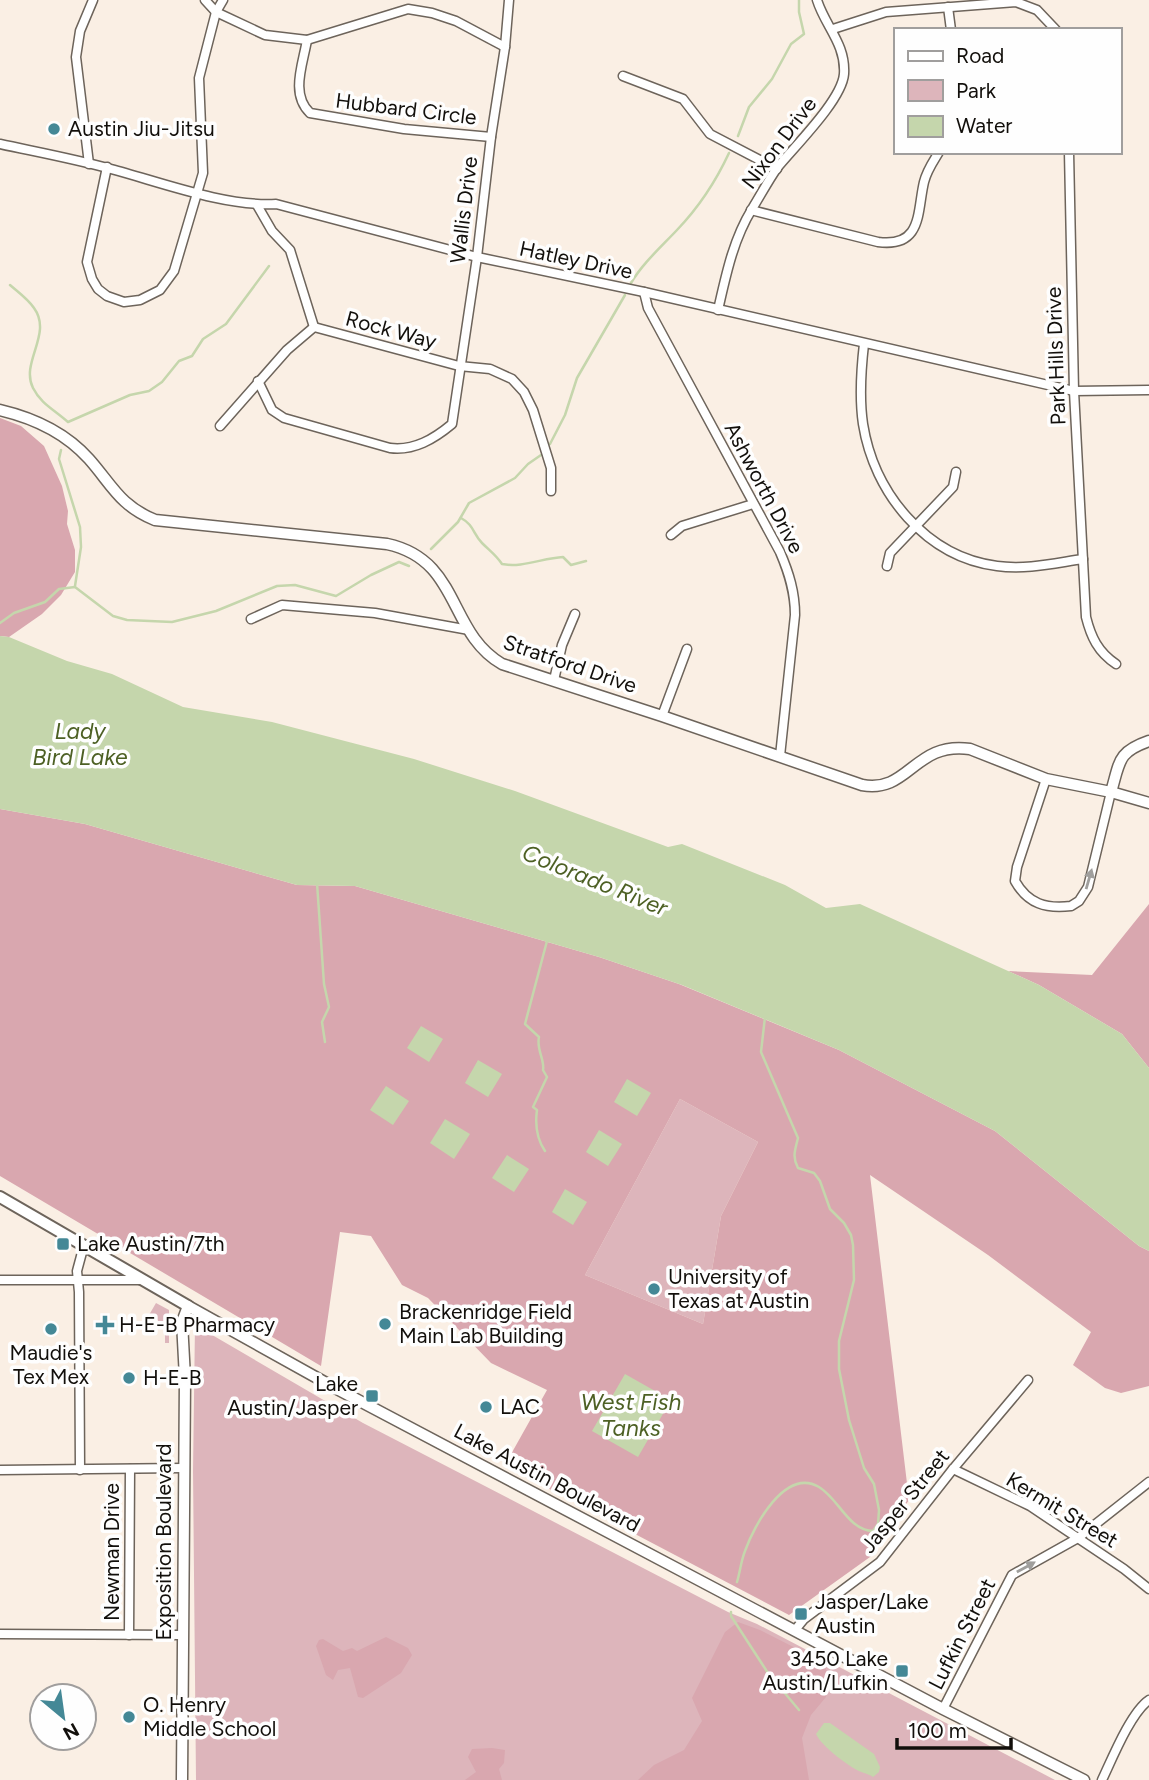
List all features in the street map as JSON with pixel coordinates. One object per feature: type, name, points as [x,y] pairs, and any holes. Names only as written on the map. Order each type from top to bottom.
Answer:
[{"type":"main road","name":"Lake Austin Boulevard","points":[[0,1197],[188,1306]]},
{"type":"street","points":[[89,164],[76,57],[79,31],[93,0]]},
{"type":"street","points":[[205,0],[216,12],[265,35],[307,40],[408,9],[456,21],[505,47]]},
{"type":"street","points":[[107,167],[87,262],[97,289],[124,302],[140,300],[160,290],[174,271],[203,173],[199,78],[216,12],[223,0]]},
{"type":"street","name":"Wallis Drive","points":[[258,381],[272,410],[284,418],[390,448],[403,450],[415,447],[452,424],[477,257],[509,0]]},
{"type":"street","name":"Nixon Drive","points":[[718,310],[729,262],[751,210],[777,169],[834,98],[844,77],[841,48],[817,0]]},
{"type":"street","points":[[833,29],[886,12],[1016,2],[1037,10],[1054,28]]},
{"type":"street","points":[[948,8],[951,28]]},
{"type":"street","name":"Hubbard Circle","points":[[307,40],[299,84],[303,106],[310,113],[404,129],[491,137]]},
{"type":"street","points":[[623,76],[683,99],[710,134],[777,169]]},
{"type":"street","name":"Hatley Drive","points":[[0,144],[107,167],[196,192],[257,205],[276,204],[477,257],[644,292],[1073,391],[1149,390]]},
{"type":"street","points":[[751,210],[887,244],[898,241],[911,235],[918,223],[924,183],[929,167],[938,154]]},
{"type":"street","name":"Park Hills Drive","points":[[1069,154],[1073,391],[1086,617],[1100,652],[1116,664]]},
{"type":"street","points":[[220,426],[287,350],[314,327],[290,250],[272,231],[257,205]]},
{"type":"street","name":"Ashworth Drive","points":[[644,292],[648,309],[780,552],[795,597],[780,756]]},
{"type":"street","name":"Rock Way","points":[[314,327],[459,366],[490,369],[512,379],[524,392],[533,410],[551,468],[551,491]]},
{"type":"street","points":[[864,344],[861,377],[863,422],[869,449],[880,478],[893,500],[916,527],[940,546],[971,561],[1027,567],[1083,559]]},
{"type":"street","name":"Stratford Drive","points":[[0,410],[29,419],[63,435],[89,459],[122,501],[140,514],[155,520],[387,544],[406,550],[426,561],[440,577],[469,630],[491,658],[502,664],[862,785],[880,786],[899,778],[934,751],[958,748],[970,750],[1046,779],[1149,803]]},
{"type":"street","points":[[887,566],[890,553],[953,487],[957,472]]},
{"type":"street","points":[[671,535],[682,526],[753,505]]},
{"type":"street","points":[[251,619],[282,605],[375,612],[469,630]]},
{"type":"street","points":[[554,680],[562,645],[575,614]]},
{"type":"street","points":[[662,716],[687,649]]},
{"type":"street","points":[[1046,779],[1017,867],[1015,881],[1020,890],[1037,905],[1057,908],[1071,906],[1088,887],[1122,756],[1126,751],[1149,741]]},
{"type":"street","name":"Newman Drive","points":[[80,1470],[77,1271],[84,1245]]},
{"type":"street","points":[[0,1280],[145,1280]]},
{"type":"street","name":"Exposition Boulevard","points":[[183,1780],[185,1378],[182,1322],[188,1306]]},
{"type":"street","name":"Lake Austin Boulevard","points":[[188,1306],[337,1389],[943,1709],[1084,1780]]},
{"type":"street","name":"Jasper Street","points":[[795,1630],[806,1618],[880,1562],[1028,1380]]},
{"type":"street","points":[[0,1470],[184,1468]]},
{"type":"street","name":"Newman Drive","points":[[129,1634],[130,1469]]},
{"type":"street","name":"Kermit Street","points":[[953,1469],[1030,1506],[1149,1589]]},
{"type":"street","name":"Lufkin Street","points":[[943,1709],[1012,1575],[1078,1538],[1149,1482]]},
{"type":"street","points":[[0,1634],[182,1635]]},
{"type":"street","points":[[1102,1780],[1142,1704],[1149,1700]]},
{"type":"green space","points":[[680,1099],[758,1142],[721,1216],[703,1324],[585,1275]]},
{"type":"green space","points":[[156,1303],[169,1310],[169,1343],[165,1343],[165,1324],[158,1324],[158,1320],[149,1315]]},
{"type":"green space","points":[[195,1325],[363,1423],[1055,1780],[196,1780],[193,1471]]},
{"type":"shaded area","points":[[0,418],[21,426],[44,446],[62,486],[68,511],[67,524],[75,550],[75,572],[61,595],[42,614],[9,637],[0,636]]},
{"type":"shaded area","name":"University of Texas at Austin","points":[[0,809],[85,824],[297,885],[355,886],[599,957],[679,984],[839,1050],[995,1131],[1139,1246],[1149,1251],[1149,1386],[1121,1393],[1105,1388],[1073,1365],[1091,1332],[988,1255],[870,1175],[909,1500],[870,1557],[789,1615],[519,1473],[506,1463],[547,1390],[491,1363],[428,1298],[402,1285],[371,1236],[340,1232],[321,1366],[0,1176]],"holes":[[[680,1099],[758,1142],[721,1216],[703,1324],[585,1275]]]},
{"type":"shaded area","points":[[1149,904],[1149,1068],[1122,1034],[1039,985],[1008,971],[1092,975]]},
{"type":"shaded area","points":[[738,1622],[760,1630],[821,1661],[828,1673],[826,1697],[811,1715],[802,1738],[809,1780],[638,1780],[654,1765],[684,1750],[702,1721],[692,1698],[725,1632]]},
{"type":"shaded area","points":[[386,1637],[408,1648],[412,1655],[401,1673],[363,1698],[358,1697],[350,1668],[338,1670],[333,1680],[326,1675],[316,1646],[319,1640],[323,1639],[343,1651],[352,1648],[357,1651]]},
{"type":"shaded area","points":[[472,1749],[505,1750],[504,1763],[499,1769],[502,1780],[465,1780],[476,1772],[468,1757]]},
{"type":"water","name":"Lady Bird Lake","points":[[0,636],[9,637],[67,661],[112,674],[183,707],[272,722],[414,759],[515,791],[668,847],[682,844],[785,885],[826,908],[860,904],[1039,985],[1122,1034],[1149,1068],[1149,1251],[1139,1246],[995,1131],[839,1050],[682,985],[599,957],[355,886],[297,885],[85,824],[0,809]]},
{"type":"water","points":[[421,1026],[443,1039],[429,1062],[407,1048]]},
{"type":"water","points":[[478,1060],[502,1074],[488,1097],[465,1083]]},
{"type":"water","points":[[627,1079],[651,1093],[637,1116],[614,1102]]},
{"type":"water","points":[[386,1086],[409,1101],[393,1125],[370,1110]]},
{"type":"water","points":[[445,1119],[470,1134],[454,1159],[430,1143]]},
{"type":"water","points":[[599,1130],[622,1144],[608,1166],[586,1152]]},
{"type":"water","points":[[507,1155],[529,1169],[514,1192],[492,1178]]},
{"type":"water","points":[[565,1189],[587,1202],[573,1225],[552,1212]]},
{"type":"water","name":"West Fish Tanks","points":[[625,1374],[671,1400],[638,1457],[592,1431]]},
{"type":"water","points":[[824,1723],[830,1723],[874,1754],[880,1767],[879,1772],[873,1777],[858,1771],[830,1751],[816,1734]]},
{"type":"waterway","points":[[738,136],[749,107],[772,79],[791,44],[804,34],[799,0]]},
{"type":"waterway","points":[[631,283],[700,203],[729,153]]},
{"type":"waterway","points":[[10,285],[29,302],[39,318],[39,338],[30,368],[33,388],[44,403],[68,422],[130,395],[149,391],[162,382],[179,361],[192,356],[203,339],[226,324],[269,266]]},
{"type":"waterway","points":[[550,444],[565,415],[577,378],[625,295]]},
{"type":"waterway","points":[[61,450],[59,459],[80,527],[81,547],[75,586]]},
{"type":"waterway","points":[[431,549],[458,522],[469,503],[515,478],[541,455]]},
{"type":"waterway","points":[[461,518],[502,564],[517,565],[563,557],[571,565],[586,561]]},
{"type":"waterway","points":[[0,623],[14,613],[45,602],[59,589],[75,587],[113,616],[127,620],[172,622],[216,611],[277,586],[295,585],[336,596],[399,562],[409,566]]},
{"type":"waterway","points":[[317,883],[324,984],[329,1007],[322,1022],[325,1042]]},
{"type":"waterway","points":[[545,1151],[537,1131],[537,1110],[533,1107],[547,1077],[543,1070],[539,1037],[525,1024],[547,941]]},
{"type":"waterway","points":[[737,1582],[749,1540],[763,1514],[783,1492],[794,1485],[806,1483],[819,1487],[850,1520],[864,1529],[873,1531],[878,1524],[879,1510],[874,1484],[864,1468],[849,1420],[839,1369],[839,1341],[854,1280],[851,1235],[830,1209],[820,1181],[814,1173],[798,1168],[796,1164],[798,1138],[761,1052],[765,1017]]},
{"type":"waterway","points":[[731,1612],[768,1673],[799,1710]]},
{"type":"place","name":"Austin Jiu-Jitsu","points":[[54,129]]},
{"type":"place","name":"Lake Austin/7th","points":[[63,1244]]},
{"type":"place","name":"University of Texas at Austin","points":[[654,1289]]},
{"type":"place","name":"Brackenridge Field Main Lab Building","points":[[385,1324]]},
{"type":"place","name":"H-E-B Pharmacy","points":[[105,1325]]},
{"type":"place","name":"Maudie's Tex Mex","points":[[51,1329]]},
{"type":"place","name":"H-E-B","points":[[129,1378]]},
{"type":"place","name":"Lake Austin/Jasper","points":[[372,1396]]},
{"type":"place","name":"LAC","points":[[486,1407]]},
{"type":"place","name":"Jasper/Lake Austin","points":[[801,1614]]},
{"type":"place","name":"3450 Lake Austin/Lufkin","points":[[902,1671]]},
{"type":"place","name":"O. Henry Middle School","points":[[129,1717]]},
{"type":"water label","name":"Colorado River","points":[[595,880]]}]
